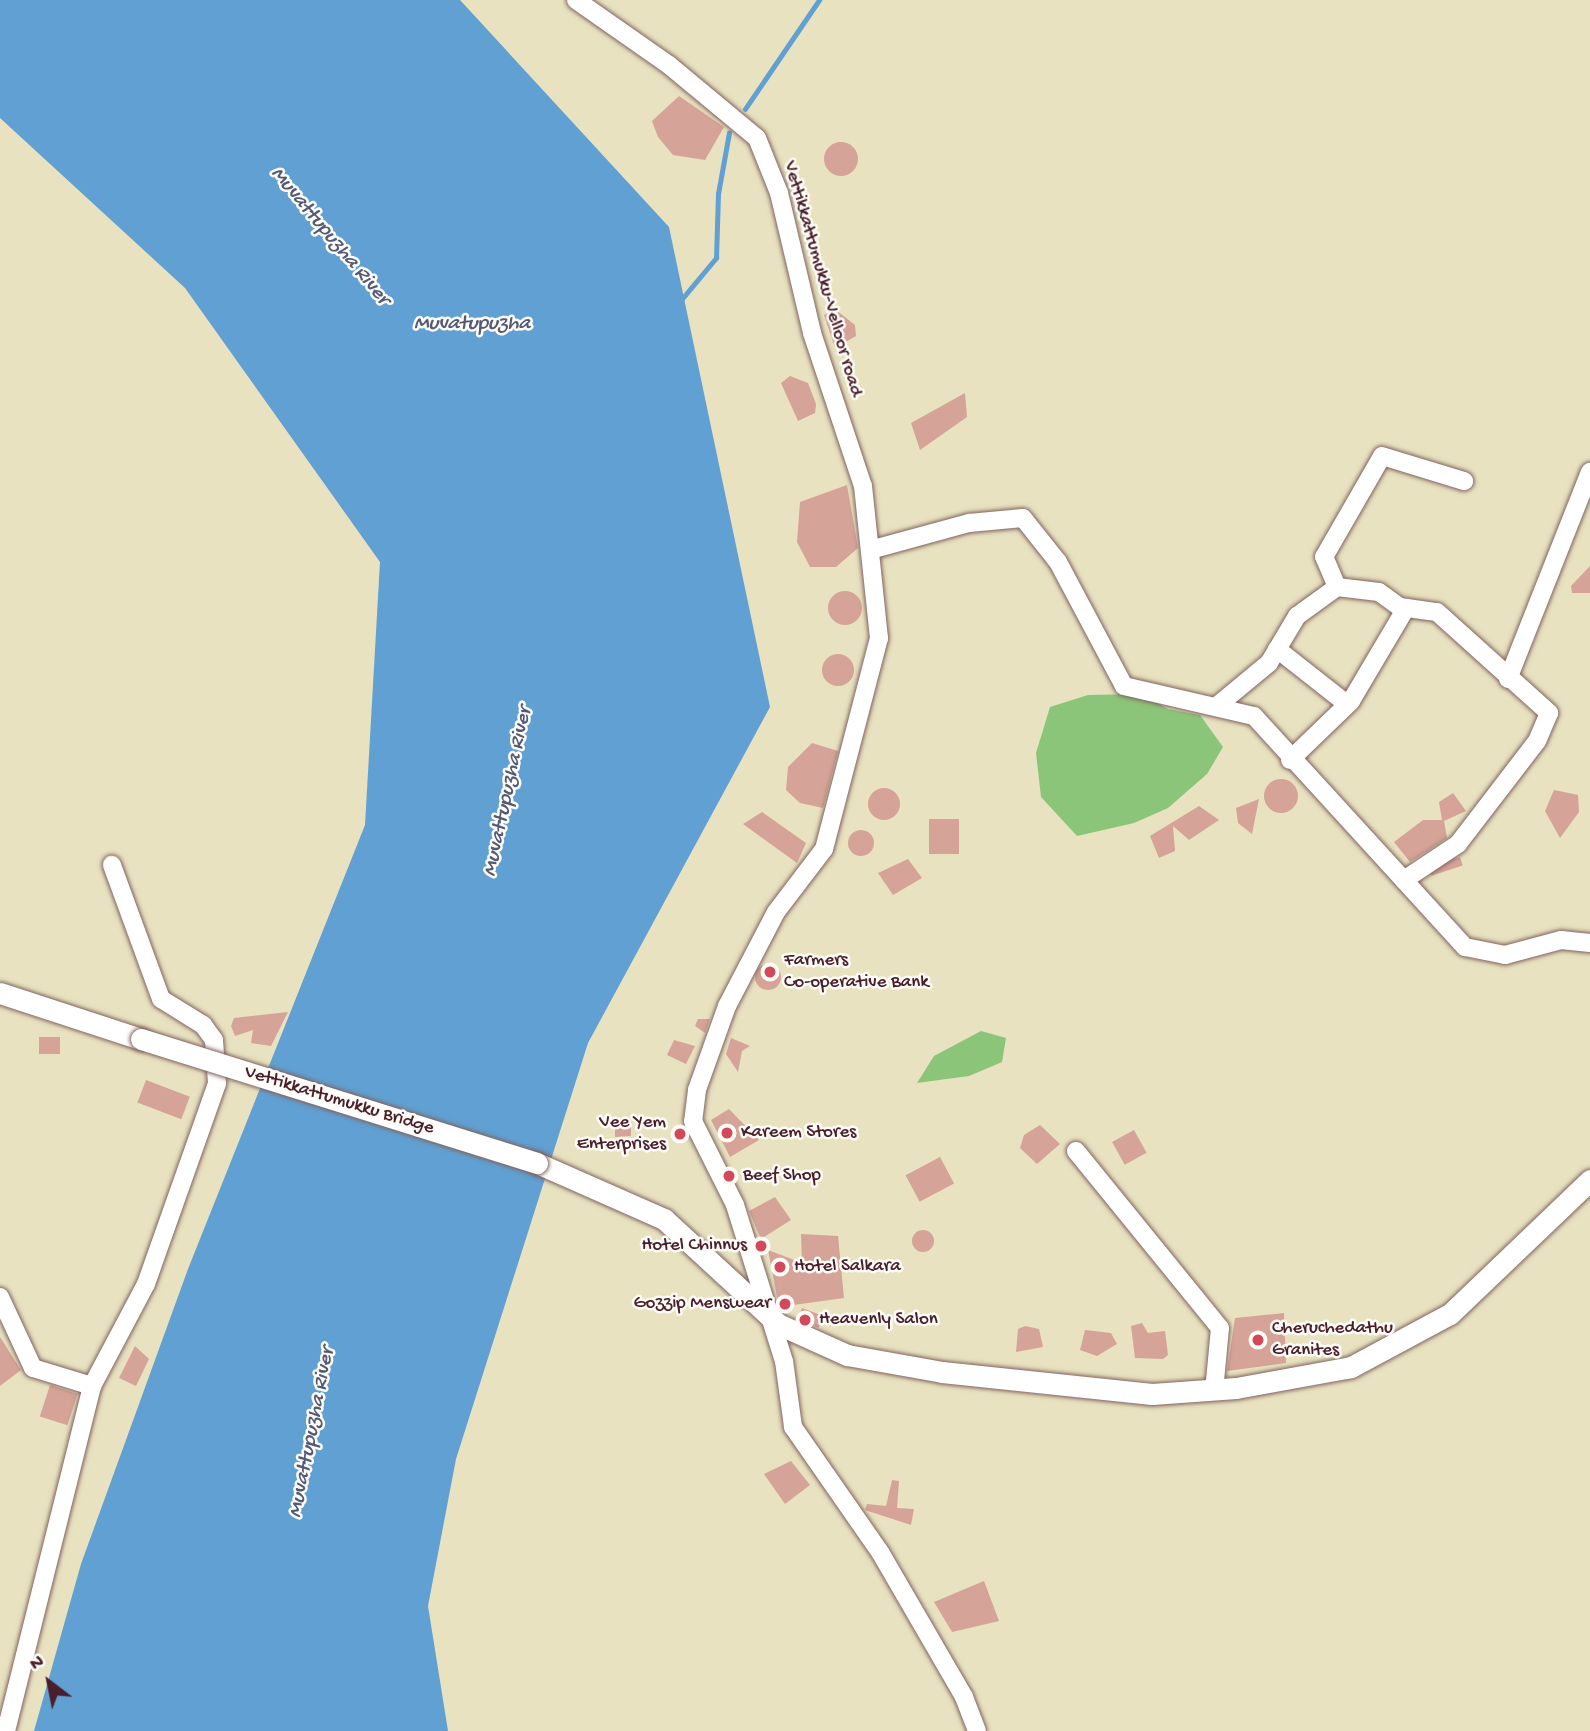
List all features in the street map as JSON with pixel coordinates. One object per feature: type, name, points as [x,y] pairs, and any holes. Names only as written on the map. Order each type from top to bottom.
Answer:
[{"type":"main road","name":"Vettikkattumukku Bridge","points":[[5,999],[537,1163],[664,1219],[769,1315],[847,1355],[942,1373],[1052,1379],[1152,1394],[1214,1391],[1350,1367],[1450,1314],[1590,1180]]},
{"type":"street","name":"Vettikkattumukku-Velloor road","points":[[576,0],[669,65],[757,138],[779,193],[812,333],[863,486],[879,638],[824,849],[776,912],[727,1006],[697,1090],[693,1121],[735,1205],[769,1315],[793,1427],[880,1552],[964,1697],[977,1731]]},
{"type":"street","points":[[1337,587],[1324,557],[1382,456],[1464,481]]},
{"type":"street","points":[[1508,679],[1590,472]]},
{"type":"street","points":[[870,550],[969,523],[1023,518],[1058,562],[1124,686],[1254,716],[1290,760],[1465,947],[1505,955],[1561,940],[1590,943]]},
{"type":"street","points":[[1217,706],[1277,649],[1297,616],[1337,587],[1379,592],[1406,608],[1437,612],[1508,679],[1549,713],[1537,741],[1458,844],[1404,880]]},
{"type":"street","points":[[1290,760],[1348,704],[1406,608]]},
{"type":"street","points":[[1277,649],[1348,704]]},
{"type":"street","points":[[6,1731],[92,1386],[146,1284],[217,1083],[214,1040],[204,1025],[161,999],[112,865]]},
{"type":"street","points":[[1076,1151],[1220,1328],[1214,1391]]},
{"type":"street","points":[[0,1297],[33,1368],[92,1386]]},
{"type":"green space","points":[[1142,694],[1168,709],[1200,715],[1223,747],[1207,774],[1168,808],[1134,823],[1077,836],[1041,797],[1036,753],[1050,707],[1088,695]]},
{"type":"green space","points":[[981,1031],[1006,1038],[1002,1062],[969,1076],[917,1083],[934,1056]]},
{"type":"water","name":"Muvatupuzha","points":[[0,0],[460,0],[669,227],[770,707],[588,1043],[456,1459],[428,1606],[448,1731],[34,1731],[81,1564],[188,1269],[365,825],[380,562],[185,288],[0,118]]},
{"type":"building","points":[[679,96],[724,127],[705,160],[673,155],[658,137],[652,121]]},
{"type":"building","points":[[841,142],[853,147],[858,159],[853,171],[841,176],[829,171],[824,159],[829,147]]},
{"type":"building","points":[[836,310],[855,325],[856,336],[835,348],[824,315]]},
{"type":"building","points":[[790,376],[808,383],[816,404],[815,413],[798,421],[781,383]]},
{"type":"building","points":[[965,393],[967,417],[920,450],[911,423]]},
{"type":"building","points":[[847,485],[858,548],[836,567],[810,567],[797,542],[800,502]]},
{"type":"building","points":[[1590,566],[1590,593],[1572,593],[1571,586]]},
{"type":"building","points":[[845,591],[857,596],[862,608],[857,620],[845,625],[833,620],[828,608],[833,596]]},
{"type":"building","points":[[838,654],[849,659],[854,670],[849,681],[838,686],[827,681],[822,670],[827,659]]},
{"type":"building","points":[[812,743],[838,751],[823,808],[800,803],[786,790],[788,767]]},
{"type":"building","points":[[1281,779],[1293,784],[1298,796],[1293,808],[1281,813],[1269,808],[1264,796],[1269,784]]},
{"type":"building","points":[[884,788],[895,793],[900,804],[895,815],[884,820],[873,815],[868,804],[873,793]]},
{"type":"building","points":[[1554,790],[1578,795],[1579,812],[1560,838],[1545,811]]},
{"type":"building","points":[[1453,793],[1466,811],[1444,821],[1447,838],[1410,862],[1394,842],[1423,820],[1442,820],[1439,802]]},
{"type":"building","points":[[1259,799],[1252,834],[1238,823],[1236,808]]},
{"type":"building","points":[[1199,806],[1219,820],[1189,840],[1173,826],[1175,851],[1159,858],[1150,836]]},
{"type":"building","points":[[762,812],[806,843],[797,863],[743,824]]},
{"type":"building","points":[[929,819],[959,819],[959,854],[929,854]]},
{"type":"building","points":[[861,830],[870,834],[874,843],[870,852],[861,856],[852,852],[848,843],[852,834]]},
{"type":"building","points":[[1460,857],[1463,866],[1431,876],[1429,867]]},
{"type":"building","points":[[908,859],[922,878],[893,895],[878,873]]},
{"type":"building","name":"Farmers Co-operative Bank","points":[[768,964],[777,968],[781,977],[777,986],[768,990],[759,986],[755,977],[759,968]]},
{"type":"building","points":[[288,1012],[271,1046],[251,1043],[253,1030],[235,1036],[231,1026],[234,1018]]},
{"type":"building","points":[[698,1019],[710,1019],[705,1033],[695,1026]]},
{"type":"building","points":[[39,1037],[60,1037],[60,1054],[39,1054]]},
{"type":"building","points":[[731,1038],[750,1046],[742,1051],[738,1072],[726,1054]]},
{"type":"building","points":[[674,1040],[695,1046],[686,1064],[667,1055]]},
{"type":"building","points":[[146,1080],[190,1097],[181,1119],[137,1102]]},
{"type":"building","points":[[729,1109],[759,1140],[730,1157],[711,1120]]},
{"type":"building","points":[[631,1118],[631,1136],[615,1137],[615,1120]]},
{"type":"building","points":[[1040,1125],[1060,1144],[1037,1164],[1020,1148],[1024,1135]]},
{"type":"building","points":[[1134,1130],[1147,1153],[1125,1165],[1112,1142]]},
{"type":"building","points":[[940,1157],[954,1183],[920,1202],[906,1175]]},
{"type":"building","points":[[775,1197],[791,1220],[761,1239],[749,1211]]},
{"type":"building","points":[[919,1230],[927,1230],[934,1237],[934,1245],[927,1252],[919,1252],[912,1245],[912,1237]]},
{"type":"building","points":[[801,1234],[838,1236],[844,1298],[779,1307],[768,1250],[802,1263]]},
{"type":"building","points":[[802,1308],[826,1317],[818,1328],[798,1318]]},
{"type":"building","name":"Cheruchedathu Granites","points":[[1284,1313],[1286,1363],[1227,1371],[1235,1318]]},
{"type":"building","points":[[1142,1323],[1148,1333],[1165,1331],[1168,1355],[1163,1359],[1135,1358],[1131,1326]]},
{"type":"building","points":[[1025,1326],[1039,1329],[1043,1347],[1016,1352],[1018,1329]]},
{"type":"building","points":[[1085,1330],[1111,1333],[1117,1344],[1097,1356],[1080,1350]]},
{"type":"building","points":[[0,1337],[21,1370],[0,1386]]},
{"type":"building","points":[[135,1346],[149,1359],[136,1386],[119,1378]]},
{"type":"building","points":[[50,1385],[78,1394],[67,1425],[40,1416]]},
{"type":"building","points":[[791,1461],[810,1485],[785,1504],[764,1474]]},
{"type":"building","points":[[892,1480],[899,1481],[897,1508],[914,1509],[911,1525],[865,1510],[867,1504],[886,1506]]},
{"type":"building","points":[[984,1581],[999,1621],[952,1632],[934,1602]]},
{"type":"waterway","points":[[745,109],[819,0]]},
{"type":"waterway","points":[[681,300],[716,258],[718,194],[729,133]]},
{"type":"place","name":"Farmers Co-operative Bank","points":[[770,972]]},
{"type":"place","name":"Kareem Stores","points":[[727,1133]]},
{"type":"place","name":"Vee Yem Enterprises","points":[[680,1134]]},
{"type":"place","name":"Beef Shop","points":[[729,1176]]},
{"type":"place","name":"Hotel Chinnus","points":[[761,1246]]},
{"type":"place","name":"Hotel Salkara","points":[[780,1267]]},
{"type":"place","name":"Gozzip Menswear","points":[[785,1304]]},
{"type":"place","name":"Heavenly Salon","points":[[805,1320]]},
{"type":"place","name":"Cheruchedathu Granites","points":[[1258,1340]]},
{"type":"water label","name":"Muvattupuzha River","points":[[329,237]]},
{"type":"water label","name":"Muvattupuzha River","points":[[509,792]]},
{"type":"water label","name":"Muvattupuzha River","points":[[313,1433]]}]
